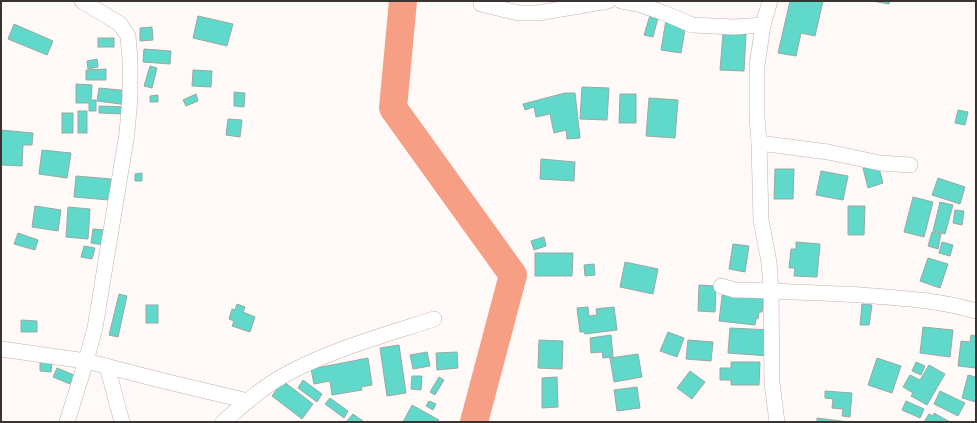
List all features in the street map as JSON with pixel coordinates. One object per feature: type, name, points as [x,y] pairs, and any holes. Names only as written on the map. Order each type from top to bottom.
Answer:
[{"type":"street","points":[[71,420],[95,328],[103,286],[127,134],[130,98],[130,60],[128,36],[120,24],[82,1]]},
{"type":"street","points":[[480,4],[518,13],[540,7],[608,1]]},
{"type":"street","points":[[622,1],[638,4],[692,25],[734,27],[763,25]]},
{"type":"street","points":[[770,1],[763,25],[757,66],[757,117],[761,220],[769,262],[771,291],[772,384],[778,422]]},
{"type":"street","points":[[759,143],[828,152],[880,163],[910,165]]},
{"type":"street","points":[[721,286],[734,290],[925,300],[976,311]]},
{"type":"street","points":[[223,422],[248,401],[283,376],[325,356],[434,319]]},
{"type":"street","points":[[1,349],[86,361],[248,401]]},
{"type":"street","points":[[108,366],[122,422]]},
{"type":"building","points":[[790,1],[823,1],[815,36],[801,33],[796,56],[778,53]]},
{"type":"building","points":[[872,1],[890,1],[889,4]]},
{"type":"building","points":[[651,12],[659,14],[653,37],[644,35]]},
{"type":"building","points":[[198,16],[233,24],[227,46],[193,38]]},
{"type":"building","points":[[666,20],[686,23],[681,53],[661,50]]},
{"type":"building","points":[[14,24],[53,41],[47,55],[8,39]]},
{"type":"building","points":[[152,27],[153,40],[140,41],[140,28]]},
{"type":"building","points":[[723,33],[746,34],[744,71],[720,70]]},
{"type":"building","points":[[98,38],[114,38],[114,47],[98,47]]},
{"type":"building","points":[[144,49],[171,51],[170,64],[143,62]]},
{"type":"building","points":[[97,59],[98,67],[88,69],[87,61]]},
{"type":"building","points":[[150,66],[157,68],[152,88],[144,86]]},
{"type":"building","points":[[106,69],[106,80],[86,80],[86,70]]},
{"type":"building","points":[[193,70],[212,71],[211,87],[192,86]]},
{"type":"building","points":[[76,84],[92,85],[91,100],[96,100],[96,111],[89,111],[89,103],[76,103]]},
{"type":"building","points":[[582,87],[609,88],[607,120],[580,119]]},
{"type":"building","points":[[99,88],[130,91],[128,105],[97,101]]},
{"type":"building","points":[[234,92],[245,93],[244,107],[234,106]]},
{"type":"building","points":[[565,93],[575,93],[580,138],[567,139],[566,130],[554,133],[550,114],[536,117],[534,107],[525,110],[523,104]]},
{"type":"building","points":[[196,94],[198,101],[186,106],[183,100]]},
{"type":"building","points":[[620,94],[636,94],[636,123],[619,123]]},
{"type":"building","points":[[158,95],[158,102],[150,102],[150,96]]},
{"type":"building","points":[[649,98],[678,100],[675,138],[646,136]]},
{"type":"building","points":[[99,106],[126,107],[126,114],[99,113]]},
{"type":"building","points":[[958,110],[968,112],[965,125],[955,123]]},
{"type":"building","points":[[78,111],[87,111],[87,133],[78,133]]},
{"type":"building","points":[[62,113],[73,113],[73,133],[62,133]]},
{"type":"building","points":[[228,119],[242,120],[240,137],[226,135]]},
{"type":"building","points":[[1,130],[33,133],[32,145],[23,145],[22,166],[1,165]]},
{"type":"building","points":[[42,150],[71,153],[67,178],[39,174]]},
{"type":"building","points":[[541,159],[575,162],[574,181],[540,179]]},
{"type":"building","points":[[878,164],[883,183],[868,188],[863,168]]},
{"type":"building","points":[[775,169],[794,169],[793,199],[774,199]]},
{"type":"building","points":[[821,171],[848,176],[843,200],[816,195]]},
{"type":"building","points":[[142,173],[142,181],[135,181],[135,174]]},
{"type":"building","points":[[76,176],[111,179],[109,200],[74,197]]},
{"type":"building","points":[[938,178],[965,187],[960,204],[932,195]]},
{"type":"building","points":[[913,197],[933,202],[924,237],[904,232]]},
{"type":"building","points":[[940,202],[953,205],[945,234],[933,231]]},
{"type":"building","points":[[35,206],[61,210],[58,231],[32,227]]},
{"type":"building","points":[[848,206],[865,206],[864,235],[848,235]]},
{"type":"building","points":[[68,207],[90,209],[88,239],[66,237]]},
{"type":"building","points":[[955,210],[964,211],[962,225],[953,223]]},
{"type":"building","points":[[93,229],[107,230],[105,245],[91,243]]},
{"type":"building","points":[[932,232],[941,234],[938,249],[928,246]]},
{"type":"building","points":[[18,233],[38,240],[35,250],[14,244]]},
{"type":"building","points":[[544,237],[546,246],[534,250],[531,241]]},
{"type":"building","points":[[796,242],[820,244],[817,277],[794,276],[795,268],[789,268],[791,249],[796,249]]},
{"type":"building","points":[[942,242],[953,245],[950,256],[939,253]]},
{"type":"building","points":[[733,244],[749,246],[745,272],[729,269]]},
{"type":"building","points":[[84,246],[95,248],[92,259],[81,257]]},
{"type":"building","points":[[535,253],[573,253],[572,276],[535,276]]},
{"type":"building","points":[[928,258],[948,264],[940,288],[920,281]]},
{"type":"building","points":[[625,262],[658,269],[653,294],[620,287]]},
{"type":"building","points":[[594,264],[595,275],[585,276],[584,265]]},
{"type":"building","points":[[699,285],[716,286],[715,312],[698,311]]},
{"type":"building","points":[[723,289],[764,295],[762,312],[759,312],[755,325],[719,321]]},
{"type":"building","points":[[119,294],[127,296],[118,337],[109,335]]},
{"type":"building","points":[[237,304],[245,307],[243,312],[255,317],[250,332],[232,326],[234,321],[229,319],[232,309],[235,310]]},
{"type":"building","points":[[862,304],[872,305],[869,325],[860,325]]},
{"type":"building","points":[[146,305],[158,305],[158,323],[146,323]]},
{"type":"building","points":[[588,307],[589,316],[597,315],[596,309],[614,307],[617,330],[585,334],[584,332],[580,332],[577,308]]},
{"type":"building","points":[[21,320],[37,321],[37,332],[21,332]]},
{"type":"building","points":[[923,327],[953,330],[950,357],[920,353]]},
{"type":"building","points":[[730,328],[771,330],[769,356],[728,353]]},
{"type":"building","points":[[668,332],[684,338],[677,357],[660,351]]},
{"type":"building","points":[[611,335],[613,357],[603,358],[602,352],[591,353],[590,338]]},
{"type":"building","points":[[971,335],[976,336],[976,368],[958,366],[961,341],[970,342]]},
{"type":"building","points":[[539,340],[563,341],[562,369],[538,368]]},
{"type":"building","points":[[688,340],[713,342],[711,361],[686,359]]},
{"type":"building","points":[[399,345],[406,393],[387,396],[380,348]]},
{"type":"building","points":[[427,352],[430,366],[413,369],[410,355]]},
{"type":"building","points":[[457,352],[458,368],[437,370],[436,353]]},
{"type":"building","points":[[638,354],[642,377],[614,382],[610,358]]},
{"type":"building","points":[[368,358],[372,385],[361,387],[362,390],[332,395],[330,381],[314,384],[311,369]]},
{"type":"building","points":[[877,358],[901,366],[892,393],[868,385]]},
{"type":"building","points":[[40,361],[52,362],[51,372],[40,371]]},
{"type":"building","points":[[731,362],[760,362],[759,385],[731,385],[731,380],[720,380],[720,368],[731,368]]},
{"type":"building","points":[[916,362],[925,366],[921,375],[912,371]]},
{"type":"building","points":[[929,365],[945,374],[927,405],[911,396],[913,393],[903,387],[910,375],[920,380]]},
{"type":"building","points":[[57,368],[74,375],[70,384],[53,377]]},
{"type":"building","points":[[690,371],[705,382],[692,399],[677,388]]},
{"type":"building","points":[[968,375],[976,377],[976,402],[962,398]]},
{"type":"building","points":[[412,376],[422,376],[421,390],[411,389]]},
{"type":"building","points":[[439,377],[444,380],[435,395],[430,392]]},
{"type":"building","points":[[557,377],[558,407],[542,408],[542,378]]},
{"type":"building","points":[[303,380],[322,394],[317,402],[298,388]]},
{"type":"building","points":[[283,381],[313,404],[302,419],[272,396]]},
{"type":"building","points":[[637,387],[640,408],[617,411],[614,390]]},
{"type":"building","points":[[825,391],[852,393],[850,417],[842,416],[843,409],[832,408],[833,399],[825,398]]},
{"type":"building","points":[[940,391],[965,403],[958,416],[934,404]]},
{"type":"building","points":[[330,398],[348,411],[344,418],[325,404]]},
{"type":"building","points":[[429,401],[436,404],[433,410],[426,406]]},
{"type":"building","points":[[906,401],[924,409],[920,418],[902,410]]},
{"type":"building","points":[[412,405],[439,420],[437,422],[403,422]]},
{"type":"building","points":[[934,413],[950,422],[924,422],[929,414],[933,416]]},
{"type":"building","points":[[353,414],[363,421],[346,422]]},
{"type":"building","points":[[817,418],[849,422],[817,422]]},
{"type":"waterway","points":[[403,1],[393,108],[513,275],[474,422]]}]
